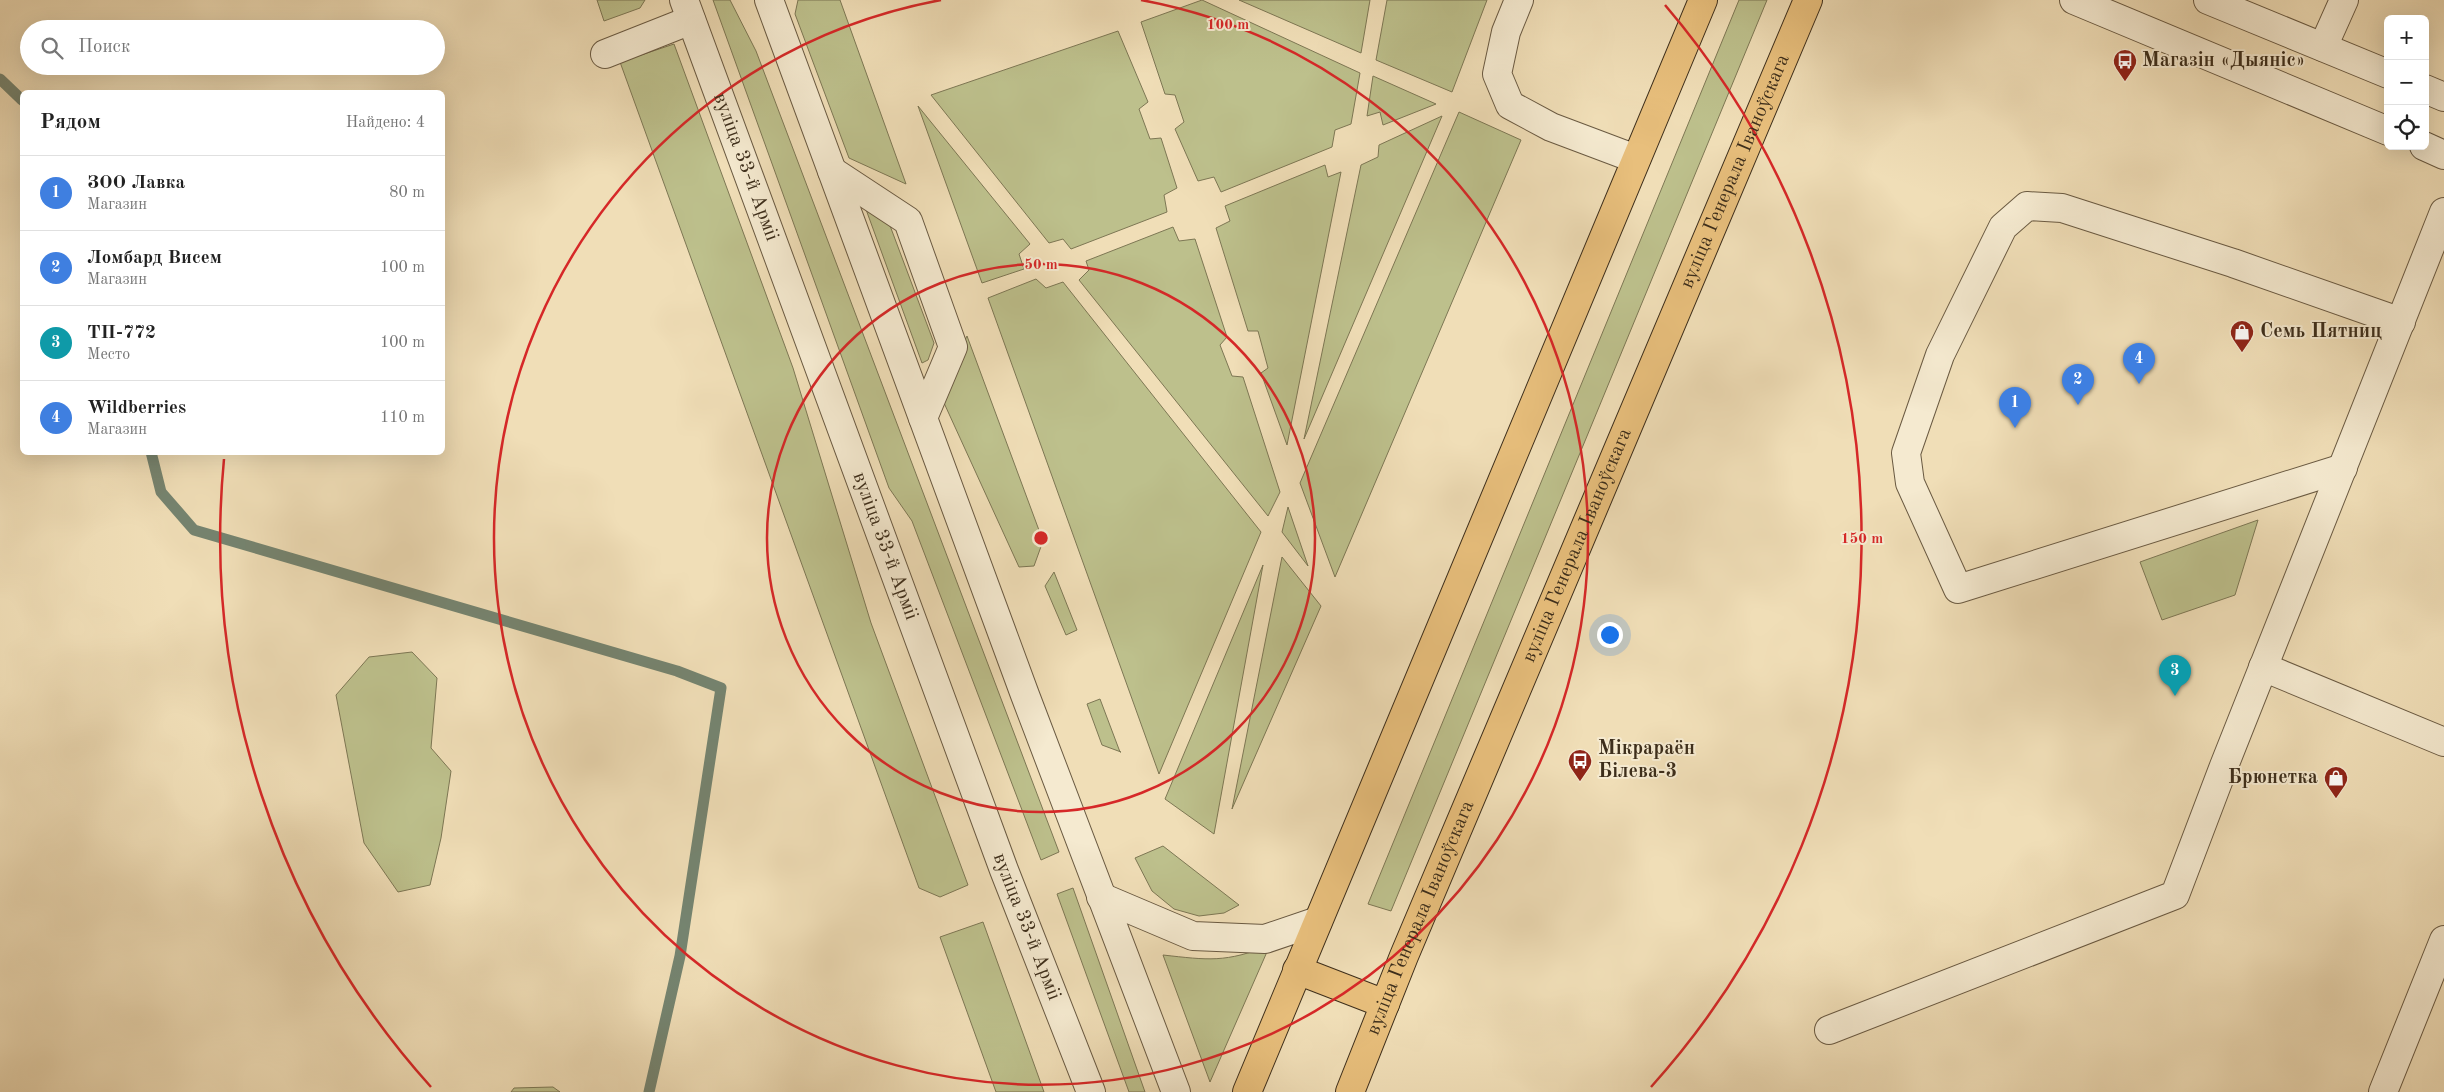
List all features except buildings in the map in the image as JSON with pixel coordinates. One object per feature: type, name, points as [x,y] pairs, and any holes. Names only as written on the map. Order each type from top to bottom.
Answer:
[{"type":"main road","points":[[1247,1092],[1704,0]]},
{"type":"main road","name":"вуліца Генерала Іваноўскага","points":[[1350,1092],[1385,1004],[1808,0]]},
{"type":"main road","points":[[1297,970],[1385,1004]]},
{"type":"street","points":[[769,0],[1100,897],[1176,1092]]},
{"type":"street","points":[[1519,0],[1506,32],[1498,74],[1510,105],[1551,127],[1636,159]]},
{"type":"street","points":[[2074,0],[2384,129]]},
{"type":"street","points":[[2208,0],[2384,72]]},
{"type":"street","points":[[2323,47],[2344,0]]},
{"type":"street","points":[[605,54],[687,10]]},
{"type":"street","name":"вуліца 33-й Арміі","points":[[687,10],[1004,870],[1091,1092]]},
{"type":"street","points":[[2429,91],[2444,97]]},
{"type":"street","points":[[2429,148],[2444,155]]},
{"type":"street","points":[[832,171],[908,221],[953,347],[923,418]]},
{"type":"street","points":[[2343,468],[1958,589],[1910,483],[1906,453],[1945,346],[2003,227],[2027,206],[2062,208],[2233,263],[2400,322]]},
{"type":"street","points":[[1830,1030],[2175,896],[2263,667],[2444,212]]},
{"type":"street","points":[[2263,667],[2444,742]]},
{"type":"street","points":[[1100,897],[1193,936],[1265,939],[1318,922]]},
{"type":"street","points":[[2383,1092],[2444,940]]},
{"type":"green space","points":[[597,0],[645,0],[640,8],[604,21]]},
{"type":"green space","points":[[713,0],[730,0],[756,51],[1059,852],[1041,860],[912,521],[889,488]]},
{"type":"green space","points":[[798,0],[840,0],[906,184],[849,158],[795,14]]},
{"type":"green space","points":[[1202,0],[1360,73],[1351,124],[1335,130],[1332,147],[1221,192],[1214,177],[1198,181],[1175,129],[1184,122],[1175,95],[1165,94],[1141,22]]},
{"type":"green space","points":[[1239,0],[1370,0],[1361,53]]},
{"type":"green space","points":[[1387,0],[1487,0],[1452,92],[1376,60]]},
{"type":"green space","points":[[1739,0],[1767,0],[1391,911],[1368,904]]},
{"type":"green space","points":[[1118,31],[1148,102],[1139,109],[1150,139],[1161,138],[1177,188],[1164,195],[1167,212],[1071,249],[1063,239],[1049,243],[931,95]]},
{"type":"green space","points":[[674,44],[793,368],[871,623],[968,885],[940,897],[919,888],[620,62]]},
{"type":"green space","points":[[1373,76],[1436,104],[1383,125],[1380,112],[1367,116]]},
{"type":"green space","points":[[918,106],[1030,244],[1019,254],[1024,269],[982,283]]},
{"type":"green space","points":[[1459,112],[1521,140],[1335,577],[1300,483]]},
{"type":"green space","points":[[1442,116],[1304,439],[1361,165],[1378,157],[1379,145]]},
{"type":"green space","points":[[1325,165],[1328,177],[1341,172],[1287,445],[1261,373],[1268,368],[1258,331],[1248,331],[1216,228],[1230,221],[1225,206]]},
{"type":"green space","points":[[856,182],[883,207],[934,343],[928,360],[922,363]]},
{"type":"green space","points":[[1173,227],[1179,241],[1195,239],[1227,337],[1220,345],[1232,376],[1243,377],[1280,492],[1268,516],[1079,280],[1089,270],[1086,261]]},
{"type":"green space","points":[[1036,279],[1046,288],[1063,282],[1261,532],[1159,774],[988,298]]},
{"type":"green space","points":[[967,336],[1043,541],[1034,566],[1019,567],[939,392]]},
{"type":"green space","points":[[1288,507],[1308,566],[1282,532]]},
{"type":"green space","points":[[2258,520],[2235,595],[2162,620],[2140,562]]},
{"type":"green space","points":[[1282,557],[1321,606],[1232,809]]},
{"type":"green space","points":[[1263,565],[1214,834],[1165,799]]},
{"type":"green space","points":[[1054,572],[1077,630],[1066,635],[1045,586]]},
{"type":"green space","points":[[412,652],[437,678],[431,748],[451,771],[441,838],[430,885],[398,892],[364,843],[336,695],[369,657]]},
{"type":"green space","points":[[1100,699],[1120,752],[1102,745],[1087,704]]},
{"type":"green space","points":[[1163,846],[1239,905],[1224,913],[1199,916],[1174,909],[1152,891],[1135,858]]},
{"type":"green space","points":[[1073,888],[1145,1092],[1129,1092],[1057,894]]},
{"type":"green space","points":[[983,922],[1044,1092],[996,1092],[940,937]]},
{"type":"green space","points":[[1270,945],[1210,1082],[1163,955],[1217,959],[1241,955]]},
{"type":"green space","points":[[553,1087],[560,1092],[511,1092],[514,1088]]},
{"type":"waterway","points":[[0,79],[20,98]]},
{"type":"waterway","points":[[152,455],[161,492],[194,530],[677,671],[721,688],[680,956],[649,1092]]},
{"type":"place","name":"Магазін «Дыяніс»","points":[[2125,82]]},
{"type":"place","name":"Семь Пятниц","points":[[2242,353]]},
{"type":"place","name":"Wildberries","points":[[2139,384]]},
{"type":"place","name":"Ломбард Висем","points":[[2078,405]]},
{"type":"place","name":"ЗОО Лавка","points":[[2015,428]]},
{"type":"place","name":"ТП-772","points":[[2175,696]]},
{"type":"place","name":"Мікрараён Білева-3","points":[[1580,782]]},
{"type":"place","name":"Брюнетка","points":[[2336,799]]}]
